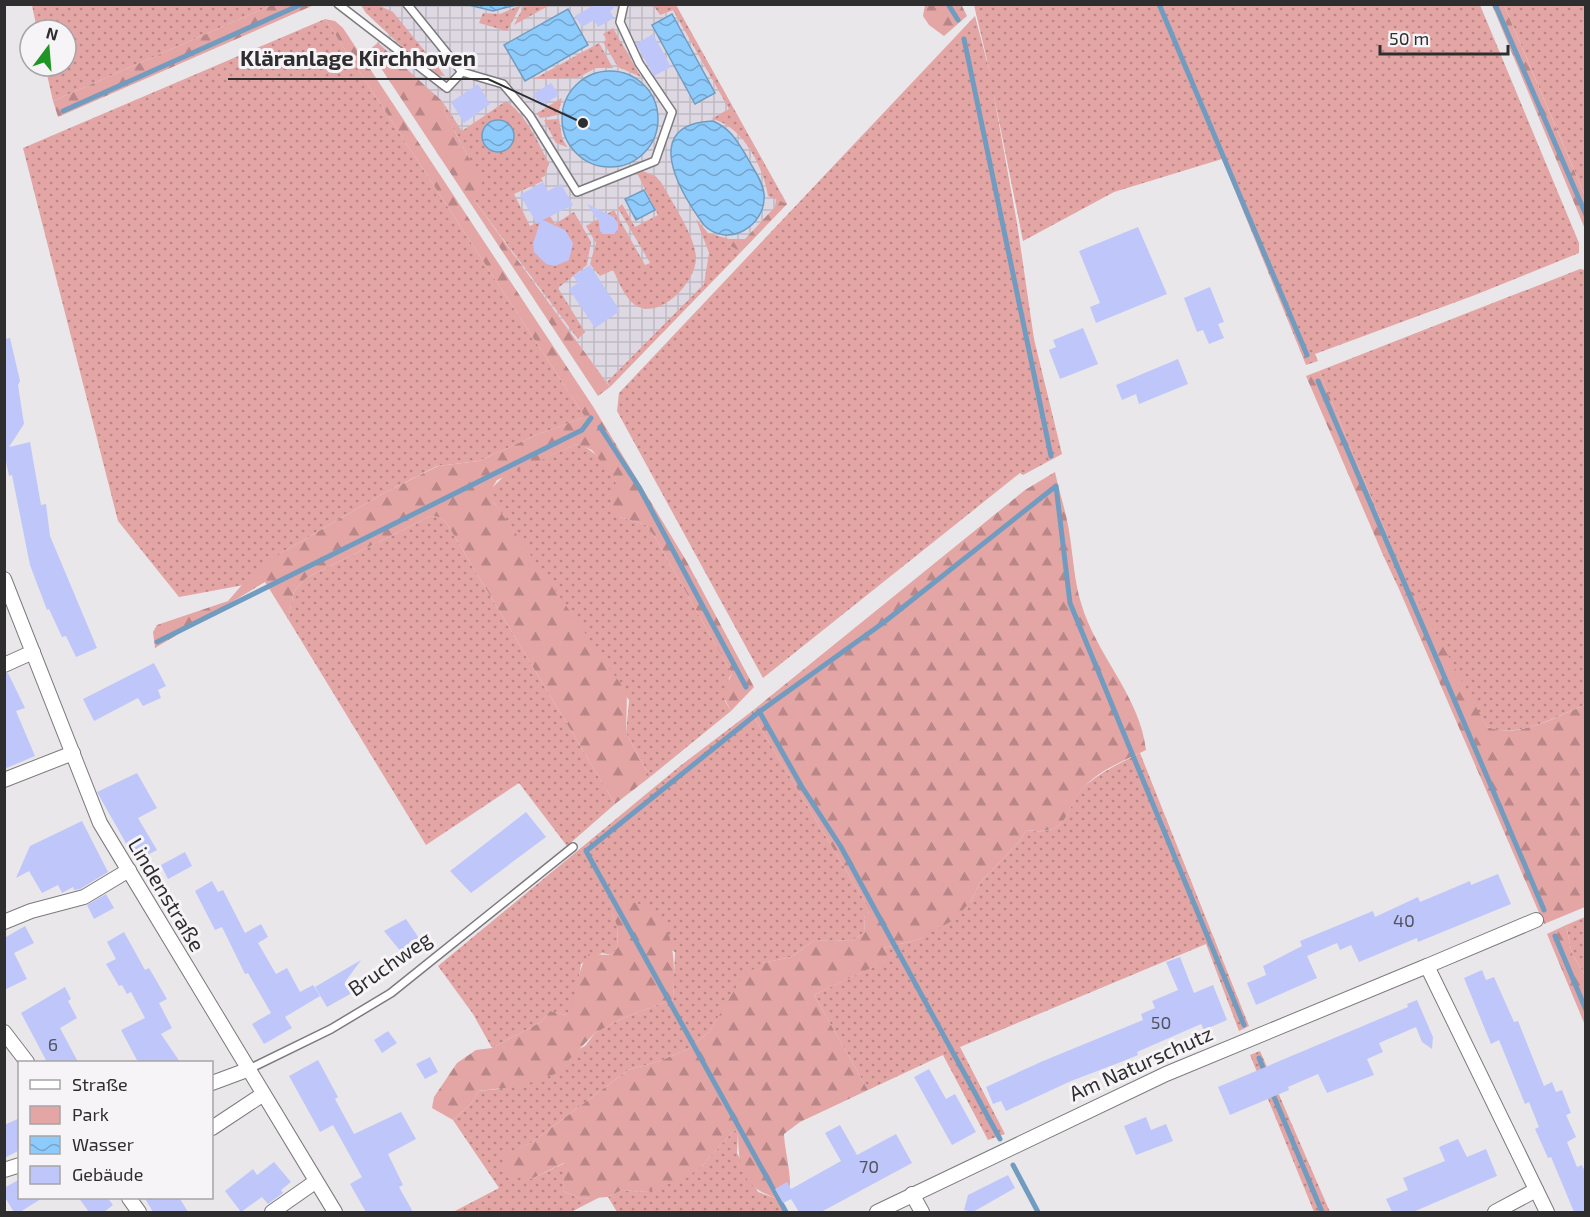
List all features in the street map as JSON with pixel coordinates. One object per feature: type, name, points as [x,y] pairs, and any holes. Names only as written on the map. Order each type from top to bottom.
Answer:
[{"type":"street","name":"Lindenstraße","points":[[4,579],[100,823],[151,912],[335,1212]]},
{"type":"street","points":[[4,665],[33,652]]},
{"type":"street","points":[[4,780],[73,753]]},
{"type":"street","points":[[4,922],[31,911],[84,897],[129,870]]},
{"type":"street","name":"Am Naturschutz","points":[[877,1212],[1166,1074],[1536,920]]},
{"type":"street","points":[[1427,966],[1546,1212]]},
{"type":"street","points":[[4,1032],[26,1061]]},
{"type":"street","name":"Bruchweg","points":[[213,1083],[247,1070]]},
{"type":"street","points":[[213,1127],[262,1095]]},
{"type":"street","points":[[273,1212],[315,1182]]},
{"type":"street","points":[[1495,1212],[1536,1190]]},
{"type":"street","points":[[912,1194],[922,1212]]},
{"type":"street","points":[[130,1199],[139,1212]]},
{"type":"lane","points":[[338,4],[447,88],[462,72]]},
{"type":"lane","points":[[407,4],[462,72],[503,84],[530,116],[577,192],[655,161],[672,112],[639,63],[620,22],[624,4]]},
{"type":"lane","name":"Bruchweg","points":[[247,1070],[331,1029],[391,993],[573,847]]},
{"type":"shaded area","points":[[361,5],[676,5],[787,204],[610,387],[474,200],[373,46],[389,33],[366,13]]},
{"type":"green space","points":[[32,4],[272,5],[53,101],[48,78],[78,78],[78,18],[35,18]]},
{"type":"green space","points":[[525,4],[550,4],[550,5],[514,25]]},
{"type":"green space","points":[[961,4],[967,16],[944,36],[929,25],[923,16],[925,5]]},
{"type":"green space","points":[[272,5],[314,5],[58,117],[53,101]]},
{"type":"green space","points":[[361,5],[378,5],[393,12],[445,76],[432,75],[366,13]]},
{"type":"green space","points":[[521,5],[507,31],[479,23],[483,13],[500,14]]},
{"type":"green space","points":[[653,5],[676,5],[787,204],[768,196],[762,173],[742,138],[732,129],[711,119],[729,109],[673,10],[660,15]]},
{"type":"green space","points":[[974,5],[1480,5],[1579,243],[1579,253],[1475,295],[1315,354],[1318,361],[1306,365],[1222,159],[1114,192],[1023,241],[993,91],[1017,223],[1034,339],[1062,454],[1023,475],[1020,473],[763,678],[617,411],[619,393],[975,16],[991,77]]},
{"type":"green space","points":[[1492,5],[1504,5],[1585,196],[1585,229]]},
{"type":"green space","points":[[1504,5],[1585,5],[1585,196],[1575,172]]},
{"type":"green space","points":[[325,19],[585,417],[534,436],[479,461],[437,466],[386,492],[281,553],[265,581],[179,597],[118,521],[23,148]]},
{"type":"green space","points":[[325,19],[335,21],[343,28],[594,408],[687,562],[754,687],[731,711],[722,694],[732,674],[655,537],[646,525],[620,517],[613,510],[611,504],[616,482],[592,450],[577,444],[497,480],[493,487],[493,501],[627,693],[626,733],[650,777],[615,804],[446,522],[439,517],[431,516],[306,578],[294,591],[288,619],[265,582],[155,648],[153,632],[157,625],[228,601],[248,578],[281,553],[386,492],[438,466],[479,461],[534,436],[585,417]]},
{"type":"green space","points":[[613,28],[641,77],[618,67],[603,42],[607,40],[603,34]]},
{"type":"green space","points":[[378,43],[442,101],[446,115],[482,183],[474,200],[610,387],[598,396],[369,50]]},
{"type":"green space","points":[[599,43],[613,68],[596,68],[577,78],[534,79]]},
{"type":"green space","points":[[562,98],[558,115],[540,118],[537,113]]},
{"type":"green space","points":[[442,101],[462,131],[506,101],[526,121],[536,138],[549,163],[545,176],[541,178],[543,181],[514,194],[530,226],[550,216],[555,224],[574,212],[591,242],[587,265],[558,288],[585,332],[578,339],[474,200],[467,154],[446,115]]},
{"type":"green space","points":[[559,119],[562,138],[567,147],[556,143],[544,120]]},
{"type":"green space","points":[[643,171],[655,176],[661,182],[688,230],[696,258],[690,278],[675,296],[655,308],[645,309],[635,305],[628,298],[613,270],[600,276],[590,264],[596,243],[586,226],[614,210],[645,265],[650,263],[618,208],[622,204],[635,227],[658,215],[637,173]]},
{"type":"green space","points":[[776,199],[787,204],[741,252],[727,244],[729,239],[745,239],[775,207]]},
{"type":"green space","points":[[696,219],[708,233],[729,239],[727,244],[741,252],[610,387],[607,382],[704,284],[709,253]]},
{"type":"green space","points":[[1580,269],[1585,270],[1585,705],[1537,725],[1499,730],[1487,727],[1406,589],[1399,589],[1383,555],[1391,545],[1319,371]]},
{"type":"green space","points":[[1319,371],[1391,545],[1383,555],[1306,376]]},
{"type":"green space","points":[[577,444],[588,449],[611,472],[616,483],[620,517],[646,525],[655,537],[732,674],[729,678],[725,701],[731,711],[650,777],[626,733],[629,700],[493,501],[493,487],[504,476]]},
{"type":"green space","points":[[1055,472],[1068,524],[1081,603],[1097,640],[1127,693],[1142,730],[1146,750],[1114,765],[1092,779],[1078,794],[1065,819],[1059,825],[1041,831],[1026,830],[1020,841],[980,883],[971,901],[955,919],[920,939],[884,948],[890,959],[814,995],[868,1090],[800,1122],[784,1134],[790,1184],[787,1191],[778,1199],[765,1194],[749,1182],[741,1166],[738,1132],[734,1130],[702,1166],[686,1178],[645,1192],[622,1190],[608,1197],[581,1199],[563,1191],[564,1163],[531,1179],[506,1173],[503,1155],[531,1143],[628,1070],[660,1061],[688,1049],[709,1032],[743,976],[763,963],[791,957],[815,940],[852,941],[865,932],[864,918],[870,910],[751,712],[1025,490]]},
{"type":"green space","points":[[431,516],[439,517],[446,522],[615,804],[567,846],[519,783],[426,845],[288,619],[294,591],[306,578]]},
{"type":"green space","points":[[1399,589],[1406,589],[1414,593],[1487,727],[1499,730],[1525,728],[1585,705],[1585,907],[1544,924]]},
{"type":"green space","points":[[751,712],[870,910],[864,918],[865,932],[852,941],[815,940],[791,957],[763,963],[724,1008],[709,1032],[688,1049],[660,1061],[628,1070],[531,1143],[504,1155],[531,1179],[565,1163],[563,1191],[581,1199],[600,1197],[571,1212],[453,1212],[499,1188],[453,1120],[471,1104],[478,1091],[499,1089],[585,1046],[595,1033],[623,1018],[673,999],[675,952],[612,913],[617,926],[618,947],[611,955],[602,953],[581,964],[575,1003],[566,1015],[550,1011],[541,1022],[492,1048],[473,1014],[438,966],[680,766]]},
{"type":"green space","points":[[1140,753],[1249,1026],[1239,1031],[1206,944],[960,1047],[1005,1134],[988,1140],[943,1055],[868,1090],[814,995],[889,959],[884,948],[920,939],[971,901],[980,883],[1020,841],[1026,830],[1041,831],[1060,825],[1087,784]]},
{"type":"green space","points":[[618,899],[650,908],[665,926],[670,938],[674,963],[673,999],[623,1018],[595,1033],[555,1074],[521,1086],[478,1091],[471,1104],[453,1120],[432,1108],[434,1097],[457,1063],[476,1050],[492,1048],[541,1022],[550,1011],[566,1015],[574,1000],[581,968],[589,954],[611,955],[618,947],[617,926],[612,913]]},
{"type":"green space","points":[[1585,917],[1585,975],[1572,954],[1566,925]]},
{"type":"green space","points":[[1566,925],[1572,954],[1585,975],[1585,1025],[1547,934]]},
{"type":"green space","points":[[1260,1051],[1330,1212],[1314,1212],[1250,1055]]},
{"type":"green space","points":[[734,1130],[738,1132],[737,1153],[758,1192],[778,1199],[786,1212],[617,1212],[608,1197],[622,1190],[645,1192],[702,1166]]},
{"type":"water","points":[[469,5],[516,5],[493,11]]},
{"type":"water","points":[[568,9],[588,45],[525,81],[504,45]]},
{"type":"water","points":[[672,14],[715,93],[695,104],[652,25]]},
{"type":"water","points":[[610,71],[628,75],[644,85],[654,101],[658,119],[654,137],[644,153],[628,163],[610,167],[592,163],[576,153],[566,137],[562,119],[566,101],[576,85],[592,75]]},
{"type":"water","points":[[498,120],[510,124],[514,136],[510,148],[498,152],[486,148],[482,136],[486,124]]},
{"type":"water","points":[[713,121],[737,141],[762,184],[764,194],[759,216],[744,231],[734,234],[724,235],[713,232],[704,225],[685,195],[672,161],[671,146],[677,134],[691,125]]},
{"type":"water","points":[[644,190],[655,210],[636,220],[625,199]]},
{"type":"building","points":[[596,4],[618,4],[610,11],[614,18],[598,27],[594,20],[582,27],[575,16]]},
{"type":"building","points":[[653,34],[671,67],[654,76],[636,44]]},
{"type":"building","points":[[551,83],[559,95],[541,106],[533,94]]},
{"type":"building","points":[[478,84],[490,104],[464,123],[451,102]]},
{"type":"building","points":[[543,182],[548,191],[561,184],[573,205],[543,220],[565,230],[573,243],[569,260],[555,266],[546,264],[534,252],[533,244],[540,222],[537,224],[520,195]]},
{"type":"building","points":[[587,204],[614,217],[618,223],[618,229],[614,234],[603,234],[600,231],[599,222]]},
{"type":"building","points":[[1138,227],[1167,294],[1096,323],[1090,307],[1100,303],[1079,251]]},
{"type":"building","points":[[590,265],[620,311],[595,328],[569,289],[578,283],[573,276]]},
{"type":"building","points":[[1210,287],[1224,322],[1218,324],[1224,338],[1209,344],[1203,330],[1197,332],[1184,298]]},
{"type":"building","points":[[1083,328],[1098,364],[1060,379],[1049,350],[1056,347],[1053,340]]},
{"type":"building","points":[[10,338],[20,381],[18,385],[24,424],[9,447],[30,442],[41,505],[46,504],[50,536],[97,648],[76,657],[66,636],[62,637],[49,609],[47,610],[30,565],[12,475],[9,476],[4,452],[4,339]]},
{"type":"building","points":[[1178,359],[1188,384],[1139,404],[1136,394],[1122,400],[1116,385]]},
{"type":"building","points":[[154,663],[166,686],[158,690],[161,698],[143,706],[138,698],[94,721],[83,699]]},
{"type":"building","points":[[8,673],[25,708],[16,711],[35,756],[4,769],[4,674]]},
{"type":"building","points":[[137,773],[157,808],[138,818],[157,850],[136,861],[97,792]]},
{"type":"building","points":[[526,812],[546,837],[471,893],[450,871]]},
{"type":"building","points":[[82,821],[108,872],[80,889],[74,890],[73,887],[62,893],[58,885],[42,893],[29,871],[16,878],[30,846]]},
{"type":"building","points":[[185,852],[192,866],[168,879],[161,865]]},
{"type":"building","points":[[1498,874],[1511,904],[1418,942],[1417,938],[1359,962],[1351,945],[1340,950],[1337,943],[1307,956],[1317,978],[1256,1005],[1247,983],[1266,975],[1263,966],[1302,946],[1300,941],[1373,911],[1375,917],[1418,897],[1420,902],[1470,881],[1471,885]]},
{"type":"building","points":[[212,881],[218,892],[223,890],[245,933],[261,924],[268,937],[258,943],[276,974],[287,968],[300,992],[313,985],[320,996],[285,1017],[292,1028],[264,1044],[252,1024],[271,1013],[248,973],[245,974],[222,927],[215,930],[195,891]]},
{"type":"building","points":[[106,894],[114,908],[94,919],[87,905]]},
{"type":"building","points":[[406,919],[423,944],[406,958],[384,931]]},
{"type":"building","points":[[25,926],[34,943],[14,953],[27,979],[4,990],[4,934],[6,937]]},
{"type":"building","points":[[124,932],[145,970],[149,968],[167,999],[159,1003],[172,1028],[161,1034],[179,1061],[137,1061],[121,1030],[145,1018],[131,992],[127,994],[122,985],[119,986],[106,964],[116,959],[107,942]]},
{"type":"building","points":[[1180,957],[1194,993],[1213,985],[1227,1020],[1204,1030],[1201,1024],[1137,1052],[1138,1055],[1071,1081],[1006,1111],[1001,1101],[993,1104],[986,1087],[1143,1020],[1141,1014],[1155,1008],[1152,1001],[1178,990],[1166,962]]},
{"type":"building","points":[[361,960],[345,982],[352,993],[327,1007],[315,987]]},
{"type":"building","points":[[1482,970],[1486,980],[1494,977],[1514,1022],[1518,1021],[1544,1086],[1552,1082],[1556,1092],[1562,1090],[1571,1113],[1566,1115],[1576,1137],[1567,1142],[1577,1167],[1582,1165],[1586,1174],[1586,1212],[1574,1212],[1551,1157],[1548,1158],[1535,1129],[1539,1127],[1529,1102],[1525,1104],[1499,1040],[1491,1044],[1464,978]]},
{"type":"building","points":[[65,987],[71,999],[68,1001],[77,1018],[60,1028],[77,1061],[46,1061],[21,1013]]},
{"type":"building","points":[[1417,1000],[1433,1037],[1432,1049],[1422,1042],[1416,1027],[1379,1043],[1383,1052],[1367,1059],[1374,1075],[1327,1093],[1318,1074],[1288,1087],[1289,1090],[1230,1115],[1218,1087],[1408,1007],[1407,1004]]},
{"type":"building","points":[[388,1031],[397,1043],[382,1053],[374,1040]]},
{"type":"building","points":[[430,1057],[438,1072],[425,1079],[416,1064]]},
{"type":"building","points":[[318,1060],[354,1134],[401,1112],[416,1139],[388,1154],[403,1185],[399,1187],[413,1212],[366,1212],[350,1184],[362,1177],[333,1125],[320,1132],[289,1076]]},
{"type":"building","points":[[929,1069],[946,1099],[955,1094],[976,1132],[952,1145],[914,1077]]},
{"type":"building","points":[[1146,1117],[1151,1130],[1166,1124],[1173,1141],[1136,1155],[1124,1126]]},
{"type":"building","points":[[18,1119],[18,1151],[4,1158],[4,1125]]},
{"type":"building","points":[[840,1125],[857,1155],[896,1134],[912,1163],[821,1212],[799,1212],[791,1199],[783,1203],[775,1189],[787,1182],[791,1189],[841,1161],[825,1133]]},
{"type":"building","points":[[1458,1139],[1467,1157],[1486,1149],[1497,1176],[1413,1212],[1392,1212],[1386,1199],[1408,1190],[1403,1178],[1445,1161],[1439,1147]]},
{"type":"building","points":[[274,1162],[291,1182],[281,1190],[283,1193],[268,1204],[262,1197],[241,1212],[225,1191],[253,1169],[257,1175]]},
{"type":"building","points":[[1008,1175],[1015,1188],[973,1212],[964,1210],[968,1195]]},
{"type":"building","points":[[18,1180],[18,1199],[41,1199],[20,1212],[14,1212],[4,1196],[4,1188]]},
{"type":"building","points":[[79,1199],[108,1199],[113,1205],[104,1212],[89,1212]]},
{"type":"building","points":[[145,1199],[180,1199],[188,1212],[153,1212]]},
{"type":"waterway","points":[[63,111],[302,4]]},
{"type":"waterway","points":[[948,4],[958,20]]},
{"type":"waterway","points":[[1159,4],[1307,355]]},
{"type":"waterway","points":[[1495,4],[1586,215]]},
{"type":"waterway","points":[[964,39],[1051,456]]},
{"type":"waterway","points":[[1318,381],[1544,910]]},
{"type":"waterway","points":[[157,642],[582,430],[591,418]]},
{"type":"waterway","points":[[600,427],[639,487],[746,687]]},
{"type":"waterway","points":[[786,1212],[586,851],[759,712],[883,623],[1056,486],[1070,603],[1244,1025]]},
{"type":"waterway","points":[[759,711],[802,787],[841,847],[1000,1139]]},
{"type":"waterway","points":[[1555,936],[1586,1010]]},
{"type":"waterway","points":[[1259,1058],[1266,1075]]},
{"type":"waterway","points":[[1272,1092],[1322,1212]]},
{"type":"waterway","points":[[1013,1165],[1038,1212]]},
{"type":"place","name":"Kläranlage Kirchhoven","points":[[583,123]]}]
